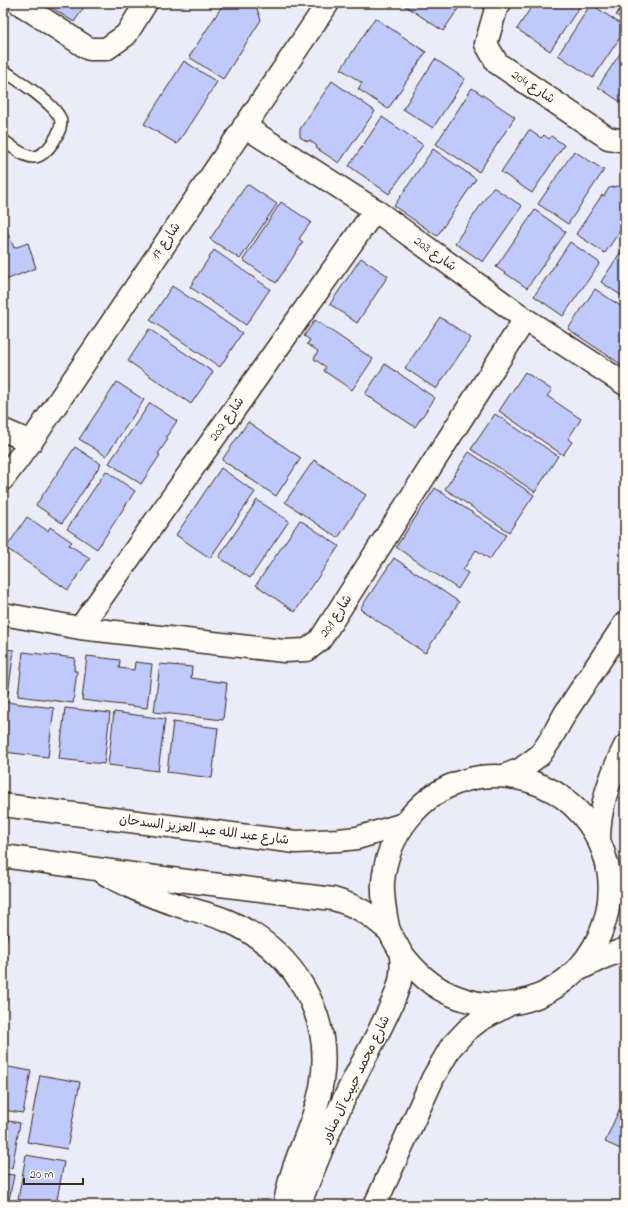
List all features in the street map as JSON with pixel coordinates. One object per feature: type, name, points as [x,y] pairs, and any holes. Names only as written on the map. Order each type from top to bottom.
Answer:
[{"type":"street","points":[[19,3],[89,49],[106,49],[126,35],[146,3]]},
{"type":"street","name":"شارع 17","points":[[3,479],[30,442],[328,3]]},
{"type":"street","name":"شارع 204","points":[[500,3],[496,9],[486,44],[497,63],[608,138],[625,141]]},
{"type":"street","name":"شارع 203","points":[[244,126],[375,210],[525,319],[625,384]]},
{"type":"street","name":"شارع 202","points":[[80,628],[375,210]]},
{"type":"street","name":"شارع 201","points":[[3,614],[80,628],[284,651],[307,650],[320,640],[525,319]]},
{"type":"street","points":[[3,430],[30,442]]},
{"type":"street","points":[[504,776],[521,769],[540,755],[570,706],[625,623]]},
{"type":"street","points":[[375,1205],[433,1078],[451,1047],[467,1030],[480,1020],[513,1003],[540,995],[565,980],[585,961],[600,937],[610,896],[602,848],[600,819],[609,784],[625,746]]},
{"type":"street","points":[[513,1003],[494,1004],[475,1002],[457,997],[424,979],[411,966],[400,951],[389,931],[384,909],[383,883],[392,846],[404,824],[417,809],[448,787],[466,780],[485,777],[504,776],[516,778],[551,790],[561,797],[588,822],[602,848],[625,869]]},
{"type":"street","name":"شارع عبد الله عبد العزيز السدحان","points":[[3,805],[296,842],[357,838],[404,824]]},
{"type":"street","points":[[3,856],[333,899],[354,905],[370,914],[389,931]]},
{"type":"street","points":[[97,869],[117,881],[159,899],[211,914],[242,928],[270,947],[281,957],[308,993],[313,1003],[320,1027],[324,1067],[319,1103],[291,1177],[285,1205]]},
{"type":"street","points":[[576,971],[602,958],[625,950]]},
{"type":"street","name":"شارع محمد حبيب آل مناور","points":[[299,1205],[344,1099],[393,1004],[400,984],[400,951]]},
{"type":"lane","points":[[3,70],[44,99],[60,118],[60,130],[49,147],[41,154],[33,157],[21,152],[3,140]]},
{"type":"building","points":[[44,3],[87,3],[74,22]]},
{"type":"building","points":[[224,3],[255,3],[261,20],[223,79],[189,57]]},
{"type":"building","points":[[401,3],[462,3],[443,31]]},
{"type":"building","points":[[534,3],[582,3],[550,51],[517,29]]},
{"type":"building","points":[[625,3],[625,21],[616,15]]},
{"type":"building","points":[[591,4],[625,27],[625,30],[593,78],[558,55]]},
{"type":"building","points":[[375,18],[426,52],[388,109],[358,89],[362,83],[341,69]]},
{"type":"building","points":[[625,46],[625,105],[598,87]]},
{"type":"building","points":[[435,59],[465,79],[433,128],[403,109]]},
{"type":"building","points":[[184,61],[217,82],[177,144],[144,124]]},
{"type":"building","points":[[332,81],[375,111],[339,163],[316,148],[317,146],[309,140],[308,142],[300,137],[300,129]]},
{"type":"building","points":[[472,88],[515,117],[479,172],[436,144]]},
{"type":"building","points":[[382,117],[423,145],[389,194],[349,166]]},
{"type":"building","points":[[529,130],[541,138],[544,135],[549,139],[551,136],[564,145],[532,193],[501,172]]},
{"type":"building","points":[[433,149],[476,179],[437,236],[394,206]]},
{"type":"building","points":[[574,151],[604,170],[568,224],[538,204]]},
{"type":"building","points":[[247,184],[277,204],[240,259],[210,239]]},
{"type":"building","points":[[618,186],[624,190],[625,189],[625,223],[605,253],[576,234],[602,195],[604,196],[609,188]]},
{"type":"building","points":[[493,187],[522,206],[483,262],[455,243]]},
{"type":"building","points":[[281,202],[311,222],[299,239],[303,242],[276,283],[243,260]]},
{"type":"building","points":[[535,210],[566,232],[527,288],[496,267]]},
{"type":"building","points":[[3,221],[14,248],[28,243],[36,268],[3,281]]},
{"type":"building","points":[[570,242],[600,263],[563,316],[534,296]]},
{"type":"building","points":[[624,247],[625,248],[625,298],[601,282]]},
{"type":"building","points":[[214,250],[270,289],[246,325],[190,287]]},
{"type":"building","points":[[361,258],[388,276],[357,323],[330,304]]},
{"type":"building","points":[[172,286],[242,333],[220,367],[150,320]]},
{"type":"building","points":[[595,289],[625,309],[625,367],[568,329]]},
{"type":"building","points":[[440,317],[471,338],[436,389],[405,368]]},
{"type":"building","points":[[315,320],[373,359],[352,390],[324,371],[326,367],[314,359],[318,351],[307,344],[310,340],[304,336]]},
{"type":"building","points":[[149,329],[213,372],[191,404],[128,361]]},
{"type":"building","points":[[385,364],[435,398],[415,427],[365,394]]},
{"type":"building","points":[[525,372],[552,390],[547,396],[581,419],[568,439],[572,442],[563,455],[499,411]]},
{"type":"building","points":[[117,382],[144,400],[106,456],[79,439]]},
{"type":"building","points":[[150,403],[177,421],[166,437],[168,439],[158,454],[160,455],[141,484],[109,463]]},
{"type":"building","points":[[495,414],[558,456],[535,492],[471,449]]},
{"type":"building","points":[[248,422],[301,458],[276,496],[222,460]]},
{"type":"building","points":[[75,447],[101,464],[62,523],[36,505]]},
{"type":"building","points":[[469,452],[534,495],[509,532],[445,489]]},
{"type":"building","points":[[314,460],[366,495],[338,538],[285,502]]},
{"type":"building","points":[[221,468],[255,492],[210,558],[176,535]]},
{"type":"building","points":[[106,471],[135,491],[97,549],[67,529]]},
{"type":"building","points":[[435,488],[506,535],[490,559],[476,550],[463,570],[468,573],[458,589],[396,547]]},
{"type":"building","points":[[257,500],[289,521],[250,578],[219,557]]},
{"type":"building","points":[[27,517],[48,531],[50,527],[72,542],[69,545],[90,558],[68,590],[6,548]]},
{"type":"building","points":[[300,520],[339,546],[295,612],[256,585]]},
{"type":"building","points":[[394,558],[459,602],[425,653],[360,609]]},
{"type":"building","points":[[3,647],[4,649],[14,650],[8,694],[3,694]]},
{"type":"building","points":[[23,652],[75,658],[74,671],[77,671],[73,703],[18,696]]},
{"type":"building","points":[[87,656],[120,660],[119,668],[134,670],[135,662],[152,664],[147,708],[82,700]]},
{"type":"building","points":[[160,664],[192,667],[191,678],[227,683],[223,720],[154,712]]},
{"type":"building","points":[[5,702],[54,708],[48,757],[3,752]]},
{"type":"building","points":[[65,708],[110,713],[104,764],[59,759]]},
{"type":"building","points":[[114,712],[165,719],[158,771],[108,765]]},
{"type":"building","points":[[173,722],[218,728],[212,778],[167,772]]},
{"type":"building","points":[[3,931],[8,932],[3,958]]},
{"type":"building","points":[[3,1066],[31,1071],[23,1113],[3,1110]]},
{"type":"building","points":[[40,1075],[80,1082],[67,1149],[27,1142]]},
{"type":"building","points":[[625,1105],[625,1151],[605,1142],[619,1110]]},
{"type":"building","points":[[3,1120],[20,1123],[12,1168],[3,1166]]},
{"type":"building","points":[[26,1155],[64,1162],[56,1205],[17,1205]]},
{"type":"building","points":[[3,1174],[14,1175],[8,1205],[3,1205]]}]
